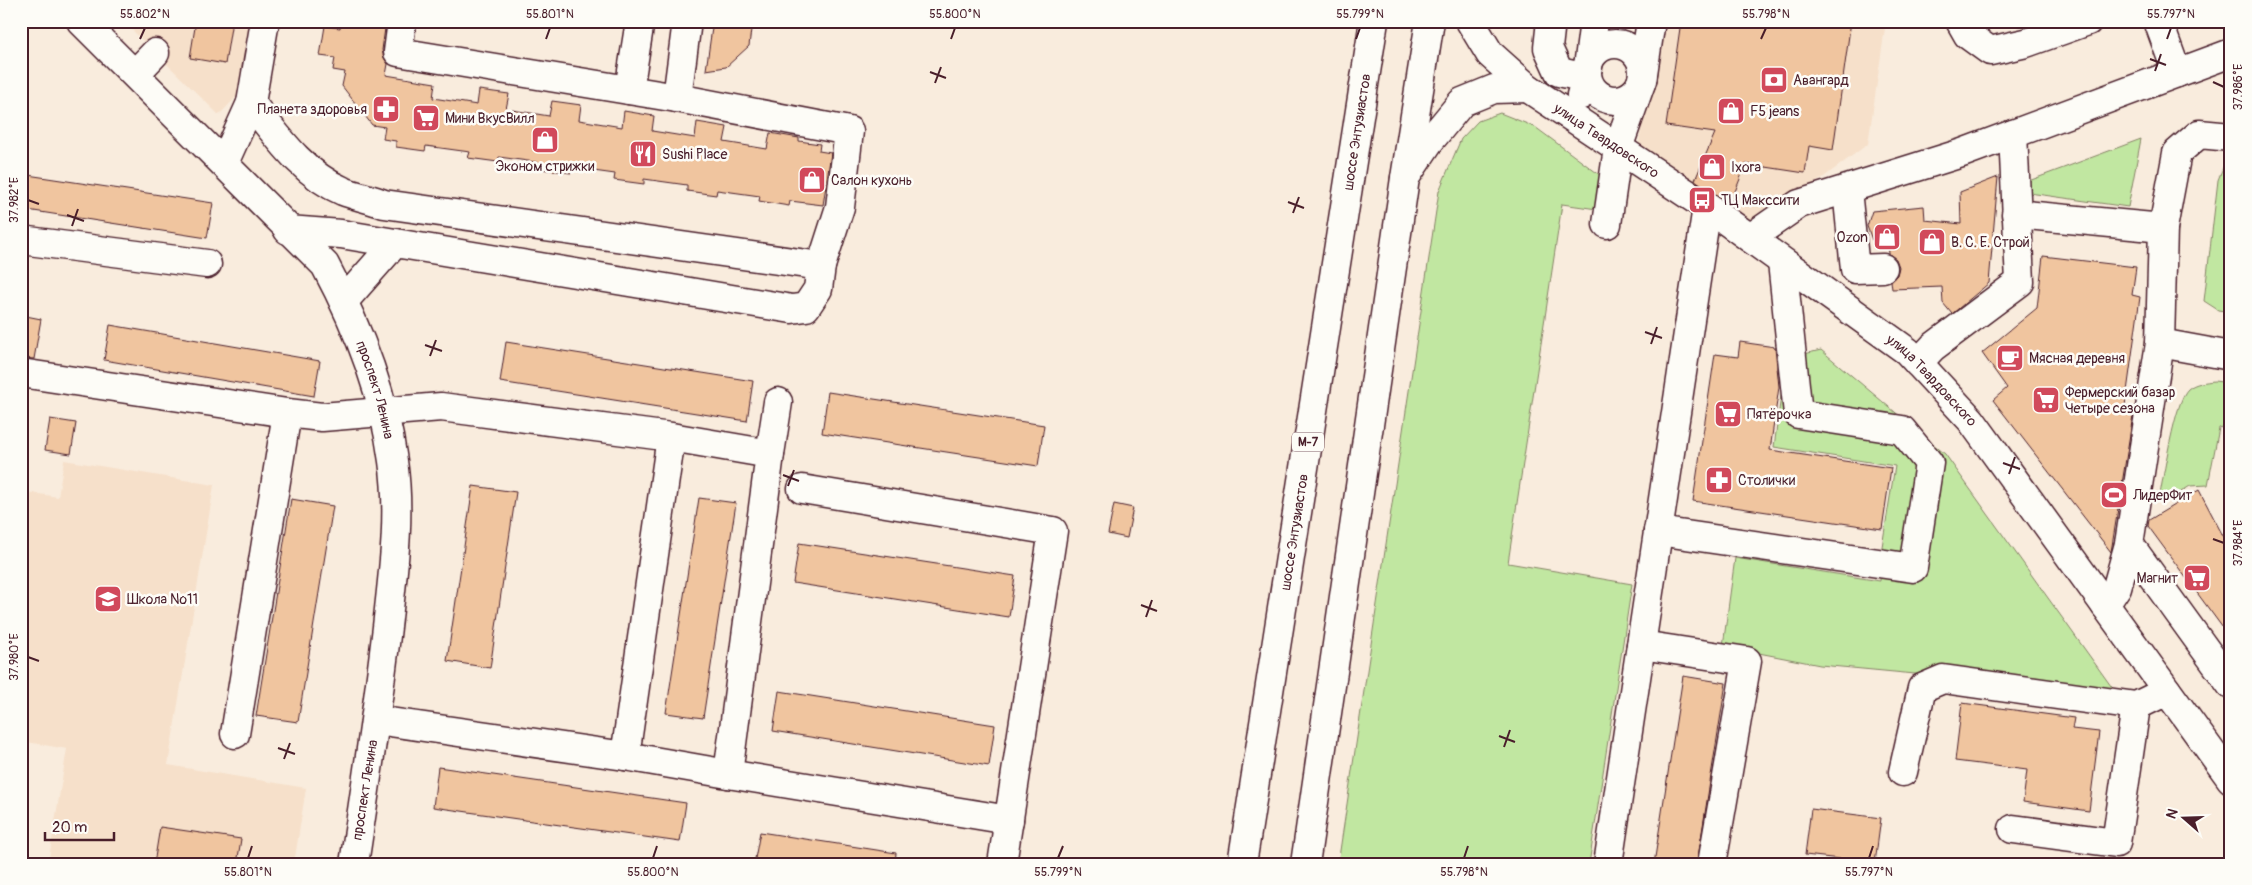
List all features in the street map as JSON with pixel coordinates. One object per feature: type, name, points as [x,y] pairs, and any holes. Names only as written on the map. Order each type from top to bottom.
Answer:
[{"type":"main road","name":"проспект Ленина","points":[[81,21],[325,265],[344,301],[367,358],[383,411],[393,461],[396,498],[396,547],[376,720],[354,864]]},
{"type":"main road","points":[[224,163],[251,103],[265,21]]},
{"type":"main road","points":[[288,230],[341,234],[792,309],[806,307],[818,289],[821,266],[840,207],[849,131],[677,98],[398,52],[402,21]]},
{"type":"main road","points":[[628,90],[640,21]]},
{"type":"main road","points":[[677,98],[687,21]]},
{"type":"main road","name":"шоссе Энтузиастов","points":[[1242,864],[1374,21]]},
{"type":"main road","points":[[1305,864],[1405,178],[1430,21]]},
{"type":"main road","name":"улица Твардовского","points":[[1470,21],[1490,54],[1528,88],[1707,207],[1907,351],[1972,420],[2231,780]]},
{"type":"main road","points":[[1551,21],[1548,48],[1559,72],[1588,72]]},
{"type":"main road","points":[[1573,118],[1588,72],[1592,57],[1600,49],[1610,45],[1620,45],[1631,49],[1643,67],[1642,80],[1631,96],[1620,100],[1610,100],[1599,96],[1592,88],[1588,72],[1594,21]]},
{"type":"main road","points":[[1607,224],[1618,148],[1642,80],[1651,21]]},
{"type":"main road","points":[[1960,21],[1968,35],[1990,51],[2026,43],[2088,21]]},
{"type":"main road","points":[[2158,21],[2177,73]]},
{"type":"main road","points":[[134,74],[155,53]]},
{"type":"main road","points":[[1750,238],[1799,204],[1962,153],[2231,53]]},
{"type":"main road","points":[[1405,178],[1428,142],[1462,102],[1494,89],[1528,88]]},
{"type":"main road","points":[[251,103],[288,150],[314,173],[342,191],[384,204],[821,266]]},
{"type":"main road","points":[[1918,363],[1933,347],[2020,282],[2013,134]]},
{"type":"main road","points":[[2105,605],[2117,587],[2128,544],[2160,343],[2163,228],[2177,153],[2199,134],[2231,137]]},
{"type":"main road","points":[[1847,190],[1855,269],[1883,268]]},
{"type":"main road","points":[[1608,864],[1707,207]]},
{"type":"main road","points":[[2016,214],[2163,228]]},
{"type":"main road","points":[[21,240],[207,264]]},
{"type":"main road","points":[[344,301],[395,243]]},
{"type":"main road","points":[[1658,531],[1913,568],[1929,463],[1902,430],[1798,414],[1782,262]]},
{"type":"main road","points":[[2160,343],[2231,356]]},
{"type":"main road","points":[[21,373],[287,413],[322,416],[441,407],[671,437],[770,454]]},
{"type":"main road","points":[[728,774],[778,402]]},
{"type":"main road","points":[[235,734],[287,413]]},
{"type":"main road","points":[[625,756],[671,437]]},
{"type":"main road","points":[[802,489],[1053,531],[1002,864]]},
{"type":"main road","points":[[2128,544],[2231,685]]},
{"type":"main road","points":[[1641,645],[1746,661],[1712,864]]},
{"type":"main road","points":[[1903,772],[1922,688],[1943,678],[2136,706],[2167,691]]},
{"type":"main road","points":[[2013,829],[2116,843],[2136,706]]},
{"type":"main road","points":[[376,720],[625,756],[1009,820]]},
{"type":"shaded area","points":[[123,21],[252,21],[241,92],[219,115]]},
{"type":"shaded area","points":[[1658,21],[1886,21],[1868,144],[1758,226],[1637,156]]},
{"type":"shaded area","name":"Школа №11","points":[[64,460],[214,485],[168,765],[306,788],[294,864],[48,864],[67,749],[21,741],[21,491],[58,497]]},
{"type":"green space","points":[[1500,113],[1535,127],[1608,181],[1604,210],[1562,204],[1508,563],[1632,584],[1589,864],[1338,864],[1439,191],[1461,139],[1478,121]]},
{"type":"green space","points":[[2141,139],[2128,207],[2029,193],[2026,182]]},
{"type":"green space","points":[[2231,162],[2231,312],[2218,310],[2204,301],[2218,180],[2224,165]]},
{"type":"green space","points":[[1821,350],[1945,454],[2116,693],[1820,665],[1723,646],[1735,558],[1880,581],[1881,553],[1895,466],[1774,447],[1787,351],[1800,355]]},
{"type":"green space","points":[[2214,381],[2231,383],[2231,425],[2219,428],[2208,485],[2190,486],[2170,499],[2159,500],[2170,441],[2183,396],[2194,385]]},
{"type":"building","points":[[196,21],[232,21],[225,64],[190,58]]},
{"type":"building","points":[[341,21],[386,21],[382,50],[388,64],[386,75],[435,83],[433,98],[477,105],[479,90],[509,94],[506,109],[549,116],[552,101],[581,105],[579,120],[622,127],[624,111],[654,116],[652,131],[695,138],[697,122],[727,127],[724,142],[767,149],[770,133],[799,138],[799,141],[820,144],[819,151],[831,153],[823,205],[790,201],[789,206],[759,201],[760,196],[717,190],[716,195],[687,191],[687,185],[644,179],[644,184],[614,180],[615,174],[572,168],[571,173],[541,169],[542,163],[499,157],[498,162],[468,158],[470,152],[426,146],[425,151],[396,147],[396,141],[383,139],[385,127],[372,125],[342,86],[345,72],[333,70],[335,58],[320,56],[325,26],[340,28]]},
{"type":"building","points":[[713,21],[752,21],[749,46],[726,67],[706,70]]},
{"type":"building","points":[[1681,21],[1851,21],[1833,150],[1809,146],[1805,173],[1746,164],[1730,204],[1695,180],[1715,133],[1666,126]]},
{"type":"building","points":[[21,174],[213,203],[207,238],[21,209]]},
{"type":"building","points":[[1998,177],[1989,283],[1952,314],[1943,303],[1942,287],[1892,289],[1891,281],[1897,275],[1899,267],[1896,259],[1889,254],[1888,242],[1872,240],[1867,226],[1872,211],[1924,206],[1925,220],[1961,224],[1960,192]]},
{"type":"building","points":[[2043,256],[2136,267],[2132,295],[2140,297],[2125,406],[2134,409],[2111,552],[1993,400],[2007,388],[1982,353],[2037,308]]},
{"type":"building","points":[[21,315],[41,319],[34,359],[21,358]]},
{"type":"building","points":[[110,325],[320,361],[314,396],[104,360]]},
{"type":"building","points":[[506,342],[753,381],[747,421],[500,382]]},
{"type":"building","points":[[1740,342],[1775,347],[1779,387],[1770,450],[1891,468],[1882,529],[1693,501],[1715,354],[1738,357]]},
{"type":"building","points":[[828,392],[1044,425],[1038,466],[822,433]]},
{"type":"building","points":[[50,419],[76,423],[71,454],[45,450]]},
{"type":"building","points":[[473,486],[516,492],[490,668],[447,661]]},
{"type":"building","points":[[2199,490],[2231,551],[2231,639],[2148,526],[2149,520]]},
{"type":"building","points":[[699,498],[736,503],[703,718],[666,713]]},
{"type":"building","points":[[291,499],[333,506],[298,722],[256,716]]},
{"type":"building","points":[[1114,504],[1133,508],[1127,538],[1108,534]]},
{"type":"building","points":[[799,543],[1015,576],[1009,617],[793,583]]},
{"type":"building","points":[[1683,676],[1726,683],[1697,864],[1654,864]]},
{"type":"building","points":[[779,691],[995,725],[989,766],[773,731]]},
{"type":"building","points":[[1962,703],[2074,718],[2072,729],[2099,732],[2089,811],[2023,802],[2027,770],[1955,761]]},
{"type":"building","points":[[438,767],[686,803],[680,842],[433,807]]},
{"type":"building","points":[[1811,809],[1881,818],[1875,863],[1805,855]]},
{"type":"building","points":[[160,827],[241,839],[237,864],[154,864]]},
{"type":"building","points":[[760,832],[896,853],[895,864],[754,864]]},
{"type":"place","name":"Авангард","points":[[1774,80]]},
{"type":"place","name":"Планета здоровья","points":[[386,109]]},
{"type":"place","name":"F5 jeans","points":[[1731,111]]},
{"type":"place","name":"Мини ВкусВилл","points":[[426,118]]},
{"type":"place","name":"Эконом стрижки","points":[[545,140]]},
{"type":"place","name":"Sushi Place","points":[[643,154]]},
{"type":"place","name":"Ixora","points":[[1712,167]]},
{"type":"place","name":"Салон кухонь","points":[[812,180]]},
{"type":"place","name":"ТЦ Макссити","points":[[1702,200]]},
{"type":"place","name":"Ozon","points":[[1887,237]]},
{"type":"place","name":"В. С. Е. Строй","points":[[1932,242]]},
{"type":"place","name":"Мясная деревня","points":[[2010,358]]},
{"type":"place","name":"Фермерский базар Четыре сезона","points":[[2046,400]]},
{"type":"place","name":"Пятёрочка","points":[[1728,414]]},
{"type":"place","name":"Столички","points":[[1719,480]]},
{"type":"place","name":"ЛидерФит","points":[[2114,495]]},
{"type":"place","name":"Магнит","points":[[2197,578]]},
{"type":"place","name":"Школа №11","points":[[108,599]]}]
